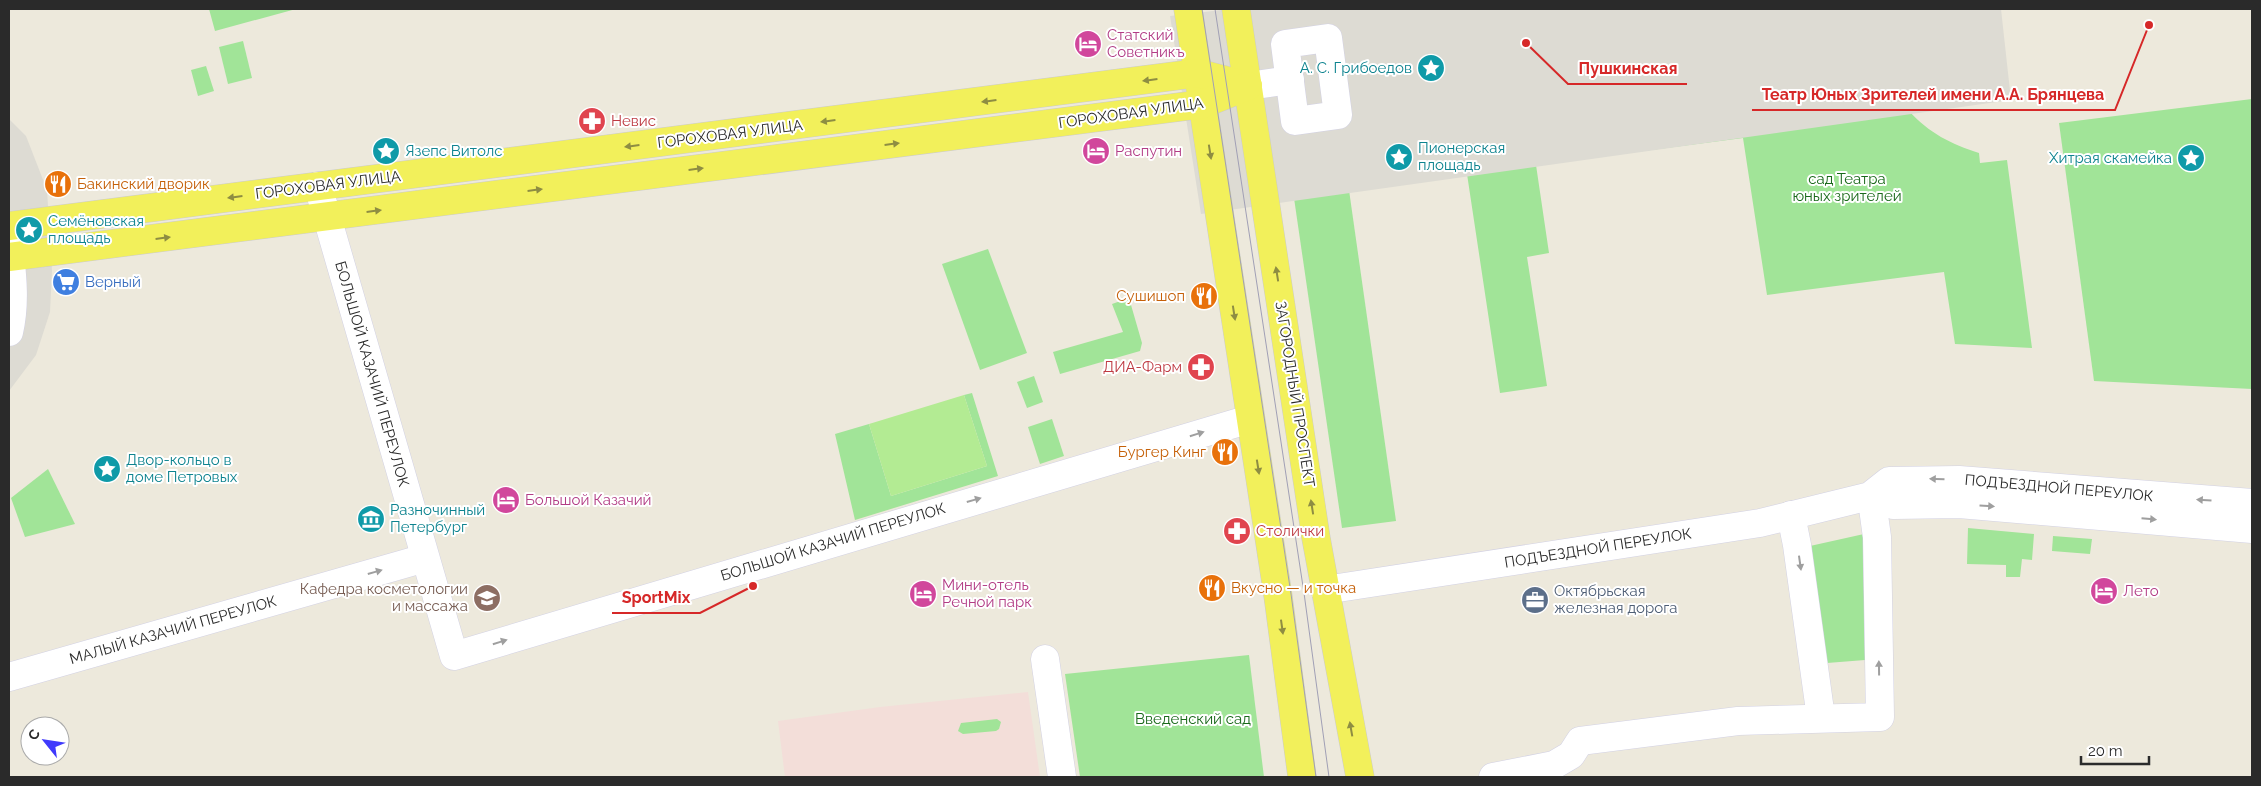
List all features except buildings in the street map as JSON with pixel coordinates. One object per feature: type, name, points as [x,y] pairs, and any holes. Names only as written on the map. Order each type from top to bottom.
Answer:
[{"type":"main road","points":[[1188,9],[1278,596],[1302,777]]},
{"type":"main road","name":"ЗАГОРОДНЫЙ ПРОСПЕКТ","points":[[1236,9],[1325,590],[1360,777]]},
{"type":"main road","name":"ГОРОХОВАЯ УЛИЦА","points":[[9,226],[1198,74],[1248,86]]},
{"type":"main road","name":"ГОРОХОВАЯ УЛИЦА","points":[[9,252],[326,217],[1203,104],[1248,86]]},
{"type":"street","points":[[1248,86],[1290,80]]},
{"type":"street","name":"БОЛЬШОЙ КАЗАЧИЙ ПЕРЕУЛОК","points":[[318,186],[454,656],[1250,419]]},
{"type":"street","points":[[9,252],[13,314],[9,332]]},
{"type":"street","name":"ПОДЪЕЗДНОЙ ПЕРЕУЛОК","points":[[1871,502],[1890,481],[1929,479],[2252,504]]},
{"type":"street","points":[[1493,777],[1554,765],[1571,755],[1580,741],[1738,721],[1880,717],[1877,537],[1871,502]]},
{"type":"street","name":"ПОДЪЕЗДНОЙ ПЕРЕУЛОК","points":[[1325,590],[1760,523],[1792,515],[1871,502],[1893,505],[1959,504],[2252,529]]},
{"type":"street","points":[[1792,515],[1798,545],[1821,718]]},
{"type":"street","name":"МАЛЫЙ КАЗАЧИЙ ПЕРЕУЛОК","points":[[9,677],[425,558]]},
{"type":"street","points":[[1045,659],[1062,777]]},
{"type":"shaded area","name":"Пионерская площадь","points":[[1230,9],[2001,9],[2011,100],[1201,214],[1170,16]]},
{"type":"shaded area","name":"Семёновская площадь","points":[[9,119],[26,136],[47,190],[52,271],[50,312],[36,355],[9,391]]},
{"type":"shaded area","points":[[1028,692],[1040,777],[785,777],[778,721],[880,707]]},
{"type":"green space","points":[[209,9],[296,9],[215,31]]},
{"type":"green space","points":[[243,41],[252,78],[228,84],[219,47]]},
{"type":"green space","points":[[206,66],[214,91],[198,96],[191,70]]},
{"type":"green space","points":[[2252,99],[2252,389],[2094,381],[2059,123]]},
{"type":"green space","name":"сад Театра юных зрителей","points":[[1909,111],[1924,126],[1941,137],[1979,153],[1980,163],[2007,160],[2032,348],[1955,344],[1944,272],[1767,295],[1743,138],[1536,165],[1549,253],[1527,257],[1547,386],[1500,393],[1467,174]]},
{"type":"green space","points":[[1348,183],[1396,521],[1342,528],[1294,198]]},
{"type":"green space","points":[[988,249],[1027,353],[980,370],[942,264]]},
{"type":"green space","points":[[1129,298],[1142,343],[1140,351],[1060,374],[1053,352],[1123,332],[1112,304]]},
{"type":"green space","points":[[1034,376],[1043,402],[1027,408],[1017,382]]},
{"type":"green space","points":[[972,393],[998,476],[855,520],[835,434],[869,424],[891,496],[987,466],[964,395]]},
{"type":"green space","points":[[964,395],[987,466],[891,496],[869,424]]},
{"type":"green space","points":[[1052,419],[1064,456],[1040,464],[1028,427]]},
{"type":"green space","points":[[48,469],[75,524],[25,537],[11,498]]},
{"type":"green space","points":[[1968,528],[2034,534],[2032,560],[2022,559],[2020,577],[2006,577],[2006,565],[1967,564]]},
{"type":"green space","points":[[1864,534],[1865,660],[1827,663],[1810,546]]},
{"type":"green space","points":[[2053,536],[2092,539],[2090,554],[2052,551]]},
{"type":"green space","name":"Введенский сад","points":[[1249,655],[1264,777],[1080,777],[1065,674]]},
{"type":"green space","points":[[997,719],[1001,722],[999,729],[996,731],[963,734],[958,731],[961,723]]},
{"type":"tram line","points":[[1202,9],[1291,594],[1316,777]]},
{"type":"tram line","points":[[1215,9],[1304,593],[1329,777]]},
{"type":"place","name":"Театр Юных Зрителей имени А.А. Брянцева","points":[[2149,25]]},
{"type":"place","name":"Пушкинская","points":[[1526,43]]},
{"type":"place","name":"Статский Советникъ","points":[[1088,44]]},
{"type":"place","name":"А. С. Грибоедов","points":[[1431,68]]},
{"type":"place","name":"Невис","points":[[592,121]]},
{"type":"place","name":"Язепс Витолс","points":[[386,151]]},
{"type":"place","name":"Распутин","points":[[1096,151]]},
{"type":"place","name":"Пионерская площадь","points":[[1399,157]]},
{"type":"place","name":"Хитрая скамейка","points":[[2191,158]]},
{"type":"place","name":"Бакинский дворик","points":[[58,184]]},
{"type":"place","name":"Семёновская площадь","points":[[29,230]]},
{"type":"place","name":"Верный","points":[[66,282]]},
{"type":"place","name":"Сушишоп","points":[[1204,296]]},
{"type":"place","name":"ДИА-Фарм","points":[[1201,367]]},
{"type":"place","name":"Бургер Кинг","points":[[1225,452]]},
{"type":"place","name":"Двор-кольцо в доме Петровых","points":[[107,469]]},
{"type":"place","name":"Большой Казачий","points":[[506,500]]},
{"type":"place","name":"Разночинный Петербург","points":[[371,519]]},
{"type":"place","name":"Столички","points":[[1237,531]]},
{"type":"place","name":"SportMix","points":[[753,586]]},
{"type":"place","name":"Вкусно — и точка","points":[[1212,588]]},
{"type":"place","name":"Лето","points":[[2104,591]]},
{"type":"place","name":"Мини-отель Речной парк","points":[[923,594]]},
{"type":"place","name":"Кафедра косметологии и массажа","points":[[487,598]]},
{"type":"place","name":"Октябрьская железная дорога","points":[[1535,600]]}]
